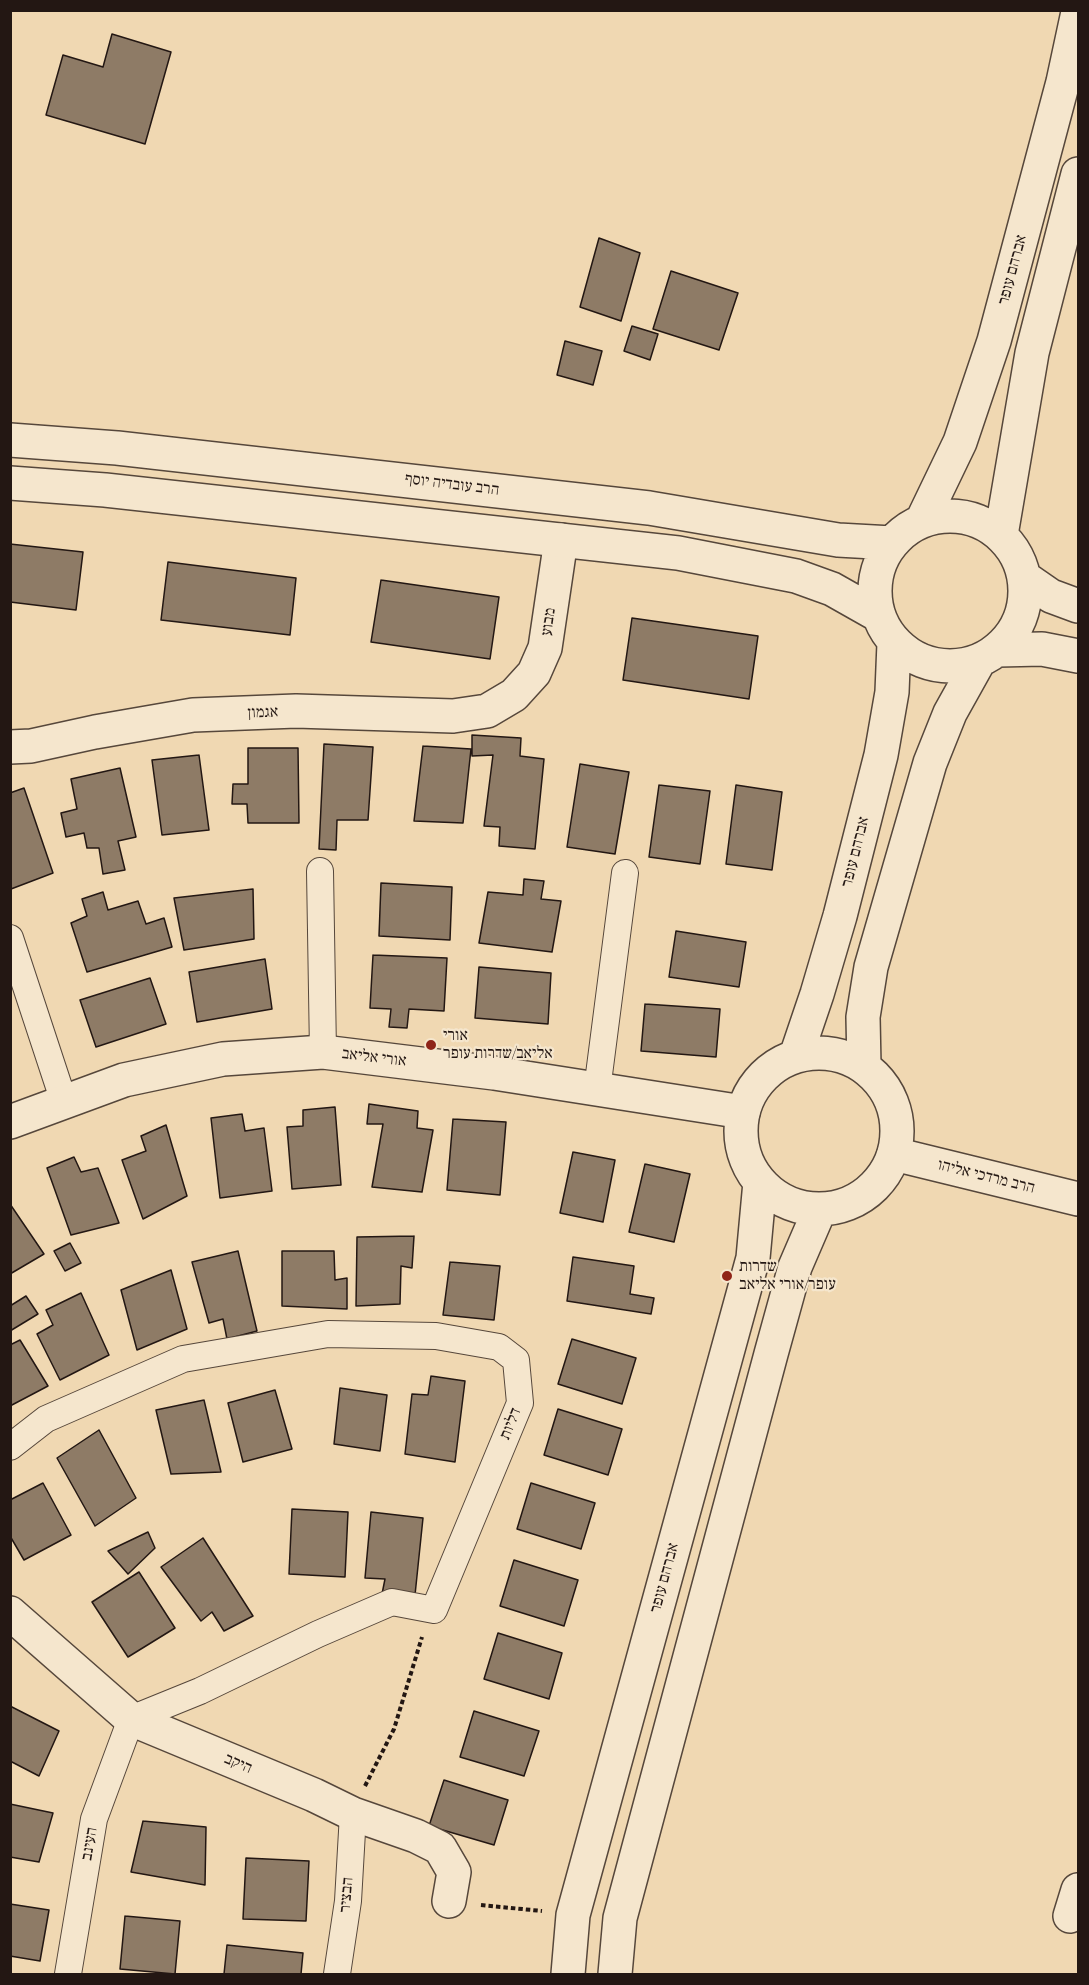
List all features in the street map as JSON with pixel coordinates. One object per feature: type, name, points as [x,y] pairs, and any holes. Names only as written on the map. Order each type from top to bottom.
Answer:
[{"type":"street","name":"אברהם עופר","points":[[922,520],[960,442],[994,341],[1063,82],[1078,12]]},
{"type":"street","points":[[1001,534],[1032,353],[1078,174]]},
{"type":"street","name":"הרב עובדיה יוסף","points":[[10,440],[117,447],[649,508],[838,540],[892,543]]},
{"type":"street","points":[[10,483],[105,490],[678,553],[796,576],[832,589],[886,629],[906,653],[923,662],[958,667],[988,656],[1041,649],[1078,656]]},
{"type":"street","points":[[864,1066],[863,1017],[871,967],[930,763],[950,713],[988,656],[1013,634],[1022,616],[1025,578],[1020,562],[1001,534],[974,519],[959,515],[922,520],[905,530],[892,543],[879,565],[874,590],[886,629]]},
{"type":"street","name":"מבוע","points":[[514,695],[534,673],[545,648],[561,540]]},
{"type":"street","points":[[1025,578],[1051,596],[1078,606]]},
{"type":"street","name":"אברהם עופר","points":[[796,1056],[840,916],[881,754],[892,692],[886,629]]},
{"type":"street","name":"אגמון","points":[[10,747],[31,746],[95,732],[193,716],[296,711],[453,716],[487,711],[514,695]]},
{"type":"street","points":[[320,871],[323,1052]]},
{"type":"street","points":[[597,1090],[625,873]]},
{"type":"street","points":[[10,938],[64,1102]]},
{"type":"street","name":"אורי אליאב","points":[[10,1122],[124,1080],[223,1059],[323,1052],[494,1073],[743,1112]]},
{"type":"street","points":[[813,1052],[848,1057],[864,1066],[878,1079],[889,1096],[896,1114],[897,1134],[894,1154],[886,1172],[874,1187],[858,1199],[839,1207],[820,1209],[802,1207],[786,1202],[772,1193],[760,1182],[749,1166],[743,1149],[741,1130],[743,1112],[751,1093],[762,1077],[778,1064],[813,1052]]},
{"type":"street","name":"הרב מרדכי אליהו","points":[[894,1154],[1078,1199]]},
{"type":"street","name":"אברהם עופר","points":[[568,1974],[573,1915],[753,1258],[760,1182]]},
{"type":"street","points":[[615,1974],[620,1918],[795,1267],[820,1209]]},
{"type":"street","name":"דליות","points":[[10,1447],[46,1419],[183,1359],[328,1334],[436,1336],[499,1347],[516,1360],[520,1403],[434,1610]]},
{"type":"street","points":[[131,1719],[201,1691],[318,1634],[392,1602],[434,1610]]},
{"type":"street","name":"היקב","points":[[10,1613],[131,1719],[353,1814],[416,1836],[440,1848],[454,1872],[449,1901]]},
{"type":"street","name":"העינב","points":[[68,1974],[94,1819],[131,1719]]},
{"type":"street","name":"הבציר","points":[[337,1974],[348,1901],[353,1814]]},
{"type":"path","points":[[353,1814],[374,1765],[394,1729],[427,1623],[434,1610]]},
{"type":"path","points":[[449,1901],[573,1915]]},
{"type":"building","points":[[112,34],[171,52],[145,144],[46,115],[63,55],[103,67]]},
{"type":"building","points":[[599,238],[640,253],[621,321],[580,307]]},
{"type":"building","points":[[671,271],[738,293],[719,350],[653,329]]},
{"type":"building","points":[[632,326],[658,334],[650,360],[624,351]]},
{"type":"building","points":[[565,341],[602,351],[593,385],[557,375]]},
{"type":"building","points":[[10,544],[83,552],[76,610],[10,602]]},
{"type":"building","points":[[168,562],[296,578],[290,635],[161,620]]},
{"type":"building","points":[[381,580],[499,597],[490,659],[371,642]]},
{"type":"building","points":[[632,618],[758,636],[749,699],[623,680]]},
{"type":"building","points":[[472,735],[521,738],[520,756],[544,759],[535,849],[499,846],[500,827],[484,826],[493,755],[472,756]]},
{"type":"building","points":[[324,744],[373,747],[368,820],[337,820],[336,850],[319,849]]},
{"type":"building","points":[[423,746],[471,749],[463,823],[414,821]]},
{"type":"building","points":[[248,748],[298,748],[299,823],[248,823],[247,804],[232,804],[233,784],[248,784]]},
{"type":"building","points":[[199,755],[209,830],[162,835],[152,760]]},
{"type":"building","points":[[580,764],[629,772],[615,854],[567,847]]},
{"type":"building","points":[[120,768],[136,837],[118,841],[125,870],[103,874],[99,848],[87,848],[84,833],[66,837],[61,813],[77,809],[71,779]]},
{"type":"building","points":[[659,785],[710,791],[700,864],[649,857]]},
{"type":"building","points":[[736,785],[782,792],[772,870],[726,864]]},
{"type":"building","points":[[24,788],[53,873],[11,889],[10,793]]},
{"type":"building","points":[[524,879],[544,881],[541,899],[561,901],[552,952],[479,943],[488,892],[523,895]]},
{"type":"building","points":[[381,883],[452,887],[450,940],[379,936]]},
{"type":"building","points":[[253,889],[254,939],[184,950],[174,898]]},
{"type":"building","points":[[103,892],[108,910],[138,901],[146,924],[164,918],[172,947],[87,972],[71,923],[87,916],[82,899]]},
{"type":"building","points":[[676,931],[746,942],[739,987],[669,977]]},
{"type":"building","points":[[373,955],[447,958],[444,1011],[409,1009],[407,1028],[389,1027],[391,1009],[370,1008]]},
{"type":"building","points":[[265,959],[272,1009],[197,1022],[189,972]]},
{"type":"building","points":[[479,967],[551,973],[548,1024],[475,1018]]},
{"type":"building","points":[[150,978],[166,1024],[96,1047],[80,1000]]},
{"type":"building","points":[[645,1004],[720,1009],[716,1057],[641,1051]]},
{"type":"building","points":[[369,1104],[418,1111],[417,1128],[433,1130],[422,1192],[372,1187],[383,1124],[367,1124]]},
{"type":"building","points":[[335,1107],[341,1185],[292,1189],[287,1127],[303,1126],[303,1110]]},
{"type":"building","points":[[242,1114],[245,1131],[264,1128],[272,1191],[220,1198],[211,1118]]},
{"type":"building","points":[[453,1119],[506,1122],[500,1195],[447,1190]]},
{"type":"building","points":[[166,1125],[187,1196],[143,1219],[122,1160],[146,1151],[141,1136]]},
{"type":"building","points":[[573,1152],[615,1160],[603,1222],[560,1213]]},
{"type":"building","points":[[74,1157],[81,1172],[98,1168],[119,1223],[71,1235],[47,1168]]},
{"type":"building","points":[[645,1164],[690,1174],[674,1242],[629,1232]]},
{"type":"building","points":[[10,1204],[44,1254],[10,1274]]},
{"type":"building","points":[[414,1236],[412,1268],[401,1266],[400,1304],[356,1306],[357,1237]]},
{"type":"building","points":[[70,1243],[81,1263],[65,1271],[54,1251]]},
{"type":"building","points":[[238,1251],[257,1331],[227,1339],[223,1319],[209,1323],[192,1262]]},
{"type":"building","points":[[282,1251],[334,1251],[335,1280],[347,1278],[347,1309],[282,1306]]},
{"type":"building","points":[[573,1257],[634,1266],[630,1294],[654,1298],[651,1314],[567,1301]]},
{"type":"building","points":[[450,1262],[500,1266],[494,1320],[443,1315]]},
{"type":"building","points":[[171,1270],[187,1329],[137,1350],[121,1290]]},
{"type":"building","points":[[81,1293],[109,1355],[60,1380],[37,1334],[53,1325],[46,1310]]},
{"type":"building","points":[[26,1296],[38,1314],[10,1331],[10,1306]]},
{"type":"building","points":[[572,1339],[636,1358],[622,1404],[558,1384]]},
{"type":"building","points":[[20,1340],[48,1386],[10,1406],[10,1345]]},
{"type":"building","points":[[431,1376],[465,1381],[455,1462],[405,1454],[412,1394],[428,1395]]},
{"type":"building","points":[[340,1388],[387,1395],[380,1451],[334,1444]]},
{"type":"building","points":[[275,1390],[292,1449],[243,1462],[228,1403]]},
{"type":"building","points":[[204,1400],[221,1472],[171,1474],[156,1410]]},
{"type":"building","points":[[558,1409],[622,1429],[608,1475],[544,1455]]},
{"type":"building","points":[[99,1430],[136,1498],[95,1526],[57,1458]]},
{"type":"building","points":[[43,1483],[71,1535],[24,1560],[10,1536],[10,1500]]},
{"type":"building","points":[[531,1483],[595,1503],[581,1549],[517,1529]]},
{"type":"building","points":[[292,1509],[348,1512],[345,1577],[289,1574]]},
{"type":"building","points":[[371,1512],[423,1518],[415,1595],[382,1594],[385,1579],[365,1578]]},
{"type":"building","points":[[148,1532],[155,1548],[128,1574],[108,1551]]},
{"type":"building","points":[[203,1538],[253,1616],[224,1631],[212,1612],[201,1621],[161,1567]]},
{"type":"building","points":[[514,1560],[578,1580],[564,1626],[500,1606]]},
{"type":"building","points":[[139,1572],[175,1628],[128,1657],[92,1602]]},
{"type":"building","points":[[498,1633],[562,1653],[549,1699],[484,1679]]},
{"type":"building","points":[[10,1706],[59,1731],[39,1776],[10,1761]]},
{"type":"building","points":[[474,1711],[539,1731],[524,1776],[460,1757]]},
{"type":"building","points":[[444,1780],[508,1800],[494,1845],[429,1826]]},
{"type":"building","points":[[10,1804],[53,1813],[39,1862],[10,1857]]},
{"type":"building","points":[[143,1821],[206,1827],[205,1885],[131,1872]]},
{"type":"building","points":[[246,1858],[309,1861],[306,1921],[243,1919]]},
{"type":"building","points":[[10,1904],[49,1910],[40,1961],[10,1956]]},
{"type":"building","points":[[125,1916],[180,1921],[175,1974],[120,1969]]},
{"type":"building","points":[[227,1945],[303,1953],[301,1974],[224,1974]]},
{"type":"place","name":"אורי אליאב/שדרות עופר","points":[[431,1045]]},
{"type":"place","name":"שדרות עופר/אורי אליאב","points":[[727,1276]]}]
